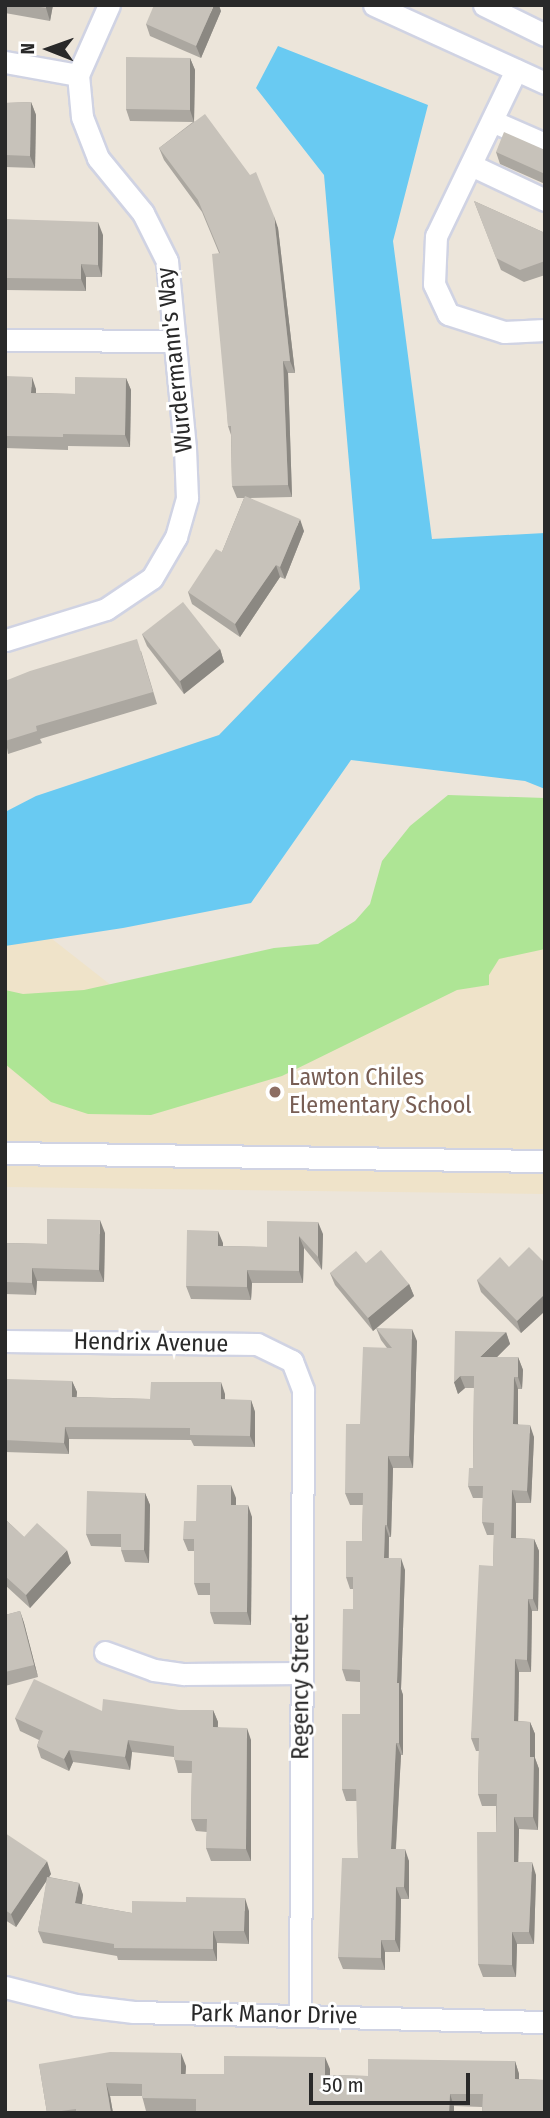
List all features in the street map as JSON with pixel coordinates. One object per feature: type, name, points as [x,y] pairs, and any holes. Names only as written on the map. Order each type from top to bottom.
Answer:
[{"type":"street","name":"Wurdermann's Way","points":[[6,640],[106,609],[152,578],[176,537],[187,498],[167,261],[143,213],[98,158],[82,117],[78,75],[109,5]]},
{"type":"street","points":[[374,5],[545,83]]},
{"type":"street","points":[[484,5],[545,35]]},
{"type":"street","points":[[5,62],[78,75]]},
{"type":"street","points":[[516,70],[436,236],[435,284],[448,314],[503,332],[545,330]]},
{"type":"street","points":[[492,121],[545,144]]},
{"type":"street","points":[[471,165],[545,200]]},
{"type":"street","points":[[5,340],[175,341]]},
{"type":"street","points":[[5,1153],[545,1161]]},
{"type":"street","name":"Hendrix Avenue","points":[[5,1341],[257,1344],[292,1361]]},
{"type":"street","name":"Regency Street","points":[[292,1361],[303,1390],[300,2016]]},
{"type":"street","points":[[105,1652],[155,1670],[184,1674],[301,1673]]},
{"type":"street","name":"Park Manor Drive","points":[[5,1987],[76,2005],[134,2012],[545,2022]]},
{"type":"shaded area","name":"Lawton Chiles Elementary School","points":[[545,818],[545,1194],[5,1187],[5,902],[126,997],[419,930]]},
{"type":"green space","points":[[448,795],[545,798],[545,949],[499,959],[489,975],[489,985],[457,990],[282,1076],[151,1115],[88,1114],[51,1102],[5,1064],[5,990],[23,994],[84,990],[274,948],[318,944],[355,921],[370,904],[382,861],[410,826]]},
{"type":"water","points":[[278,46],[428,105],[393,241],[432,539],[545,533],[545,789],[525,781],[351,760],[251,903],[123,928],[5,946],[5,812],[36,796],[219,735],[360,589],[324,175],[256,88]]},
{"type":"building","points":[[154,5],[214,5],[196,46],[146,24]]},
{"type":"building","points":[[126,57],[190,58],[190,110],[126,109]]},
{"type":"building","points":[[31,102],[30,156],[5,155],[5,103]]},
{"type":"building","points":[[205,114],[250,175],[256,172],[274,216],[290,361],[283,361],[288,485],[232,486],[231,426],[228,426],[212,254],[220,253],[198,200],[159,148]]},
{"type":"building","points":[[504,132],[545,150],[545,174],[496,152]]},
{"type":"building","points":[[474,201],[545,233],[545,261],[520,270],[496,258]]},
{"type":"building","points":[[5,219],[98,222],[98,265],[81,264],[81,279],[5,278]]},
{"type":"building","points":[[5,376],[32,377],[31,393],[75,394],[75,377],[126,378],[125,435],[5,436]]},
{"type":"building","points":[[245,496],[300,519],[280,567],[276,565],[235,624],[188,592],[216,549],[222,552]]},
{"type":"building","points":[[183,602],[220,649],[180,681],[142,634]]},
{"type":"building","points":[[137,639],[153,692],[36,726],[37,731],[5,741],[5,681]]},
{"type":"building","points":[[47,1219],[100,1220],[99,1270],[32,1268],[32,1283],[5,1282],[5,1243],[47,1244]]},
{"type":"building","points":[[267,1221],[318,1222],[318,1257],[299,1236],[299,1271],[247,1270],[247,1287],[186,1286],[187,1230],[218,1231],[218,1246],[267,1247]]},
{"type":"building","points":[[529,1247],[545,1263],[545,1294],[517,1321],[477,1280],[500,1257],[509,1267]]},
{"type":"building","points":[[381,1250],[409,1284],[368,1318],[330,1273],[356,1251],[366,1263]]},
{"type":"building","points":[[376,1328],[412,1329],[409,1456],[388,1456],[384,1558],[401,1558],[397,1683],[399,1743],[396,1743],[391,1849],[405,1849],[404,1887],[396,1887],[395,1940],[381,1940],[381,1958],[338,1957],[342,1858],[358,1858],[356,1789],[342,1789],[342,1714],[360,1714],[360,1670],[342,1669],[343,1609],[353,1609],[353,1577],[346,1577],[346,1541],[362,1541],[363,1493],[345,1493],[346,1424],[360,1424],[363,1347],[392,1348]]},
{"type":"building","points":[[455,1331],[506,1332],[480,1357],[518,1357],[518,1377],[514,1377],[513,1424],[530,1425],[527,1491],[512,1490],[511,1538],[534,1539],[533,1599],[528,1599],[527,1660],[515,1659],[514,1721],[530,1722],[530,1757],[534,1757],[533,1817],[514,1817],[514,1862],[532,1862],[529,1932],[512,1932],[512,1965],[478,1964],[477,1832],[496,1832],[497,1794],[478,1794],[479,1738],[471,1738],[479,1565],[493,1566],[494,1523],[482,1522],[483,1486],[468,1486],[469,1468],[473,1468],[474,1376],[460,1376],[454,1382]]},
{"type":"building","points":[[7,1379],[72,1381],[72,1397],[150,1399],[151,1382],[221,1382],[221,1399],[251,1400],[250,1436],[190,1435],[190,1428],[65,1427],[64,1443],[5,1440]]},
{"type":"building","points":[[197,1485],[231,1485],[231,1505],[248,1505],[247,1612],[210,1612],[210,1583],[194,1583],[194,1539],[183,1539],[184,1521],[196,1521]]},
{"type":"building","points":[[87,1491],[145,1493],[144,1550],[121,1550],[121,1534],[86,1534]]},
{"type":"building","points":[[5,1519],[24,1537],[37,1523],[67,1550],[26,1595],[5,1576]]},
{"type":"building","points":[[20,1611],[34,1665],[5,1672],[5,1615]]},
{"type":"building","points":[[34,1679],[102,1711],[103,1699],[179,1710],[213,1710],[213,1727],[247,1728],[246,1849],[206,1848],[207,1819],[191,1819],[192,1761],[174,1760],[174,1746],[128,1740],[125,1757],[69,1750],[64,1759],[37,1746],[43,1731],[15,1718]]},
{"type":"building","points":[[5,1833],[47,1861],[11,1914],[5,1910]]},
{"type":"building","points":[[47,1877],[79,1883],[75,1903],[132,1913],[132,1901],[186,1902],[186,1897],[245,1898],[244,1931],[213,1931],[213,1949],[114,1948],[114,1944],[38,1931]]},
{"type":"building","points":[[110,2052],[181,2053],[181,2074],[224,2074],[224,2056],[325,2057],[325,2075],[368,2076],[368,2059],[515,2061],[515,2079],[545,2080],[545,2111],[482,2113],[483,2094],[450,2094],[449,2113],[196,2113],[196,2099],[142,2098],[142,2084],[106,2083],[111,2113],[76,2113],[76,2109],[47,2113],[39,2064]]},
{"type":"place","name":"Lawton Chiles Elementary School","points":[[275,1092]]}]
